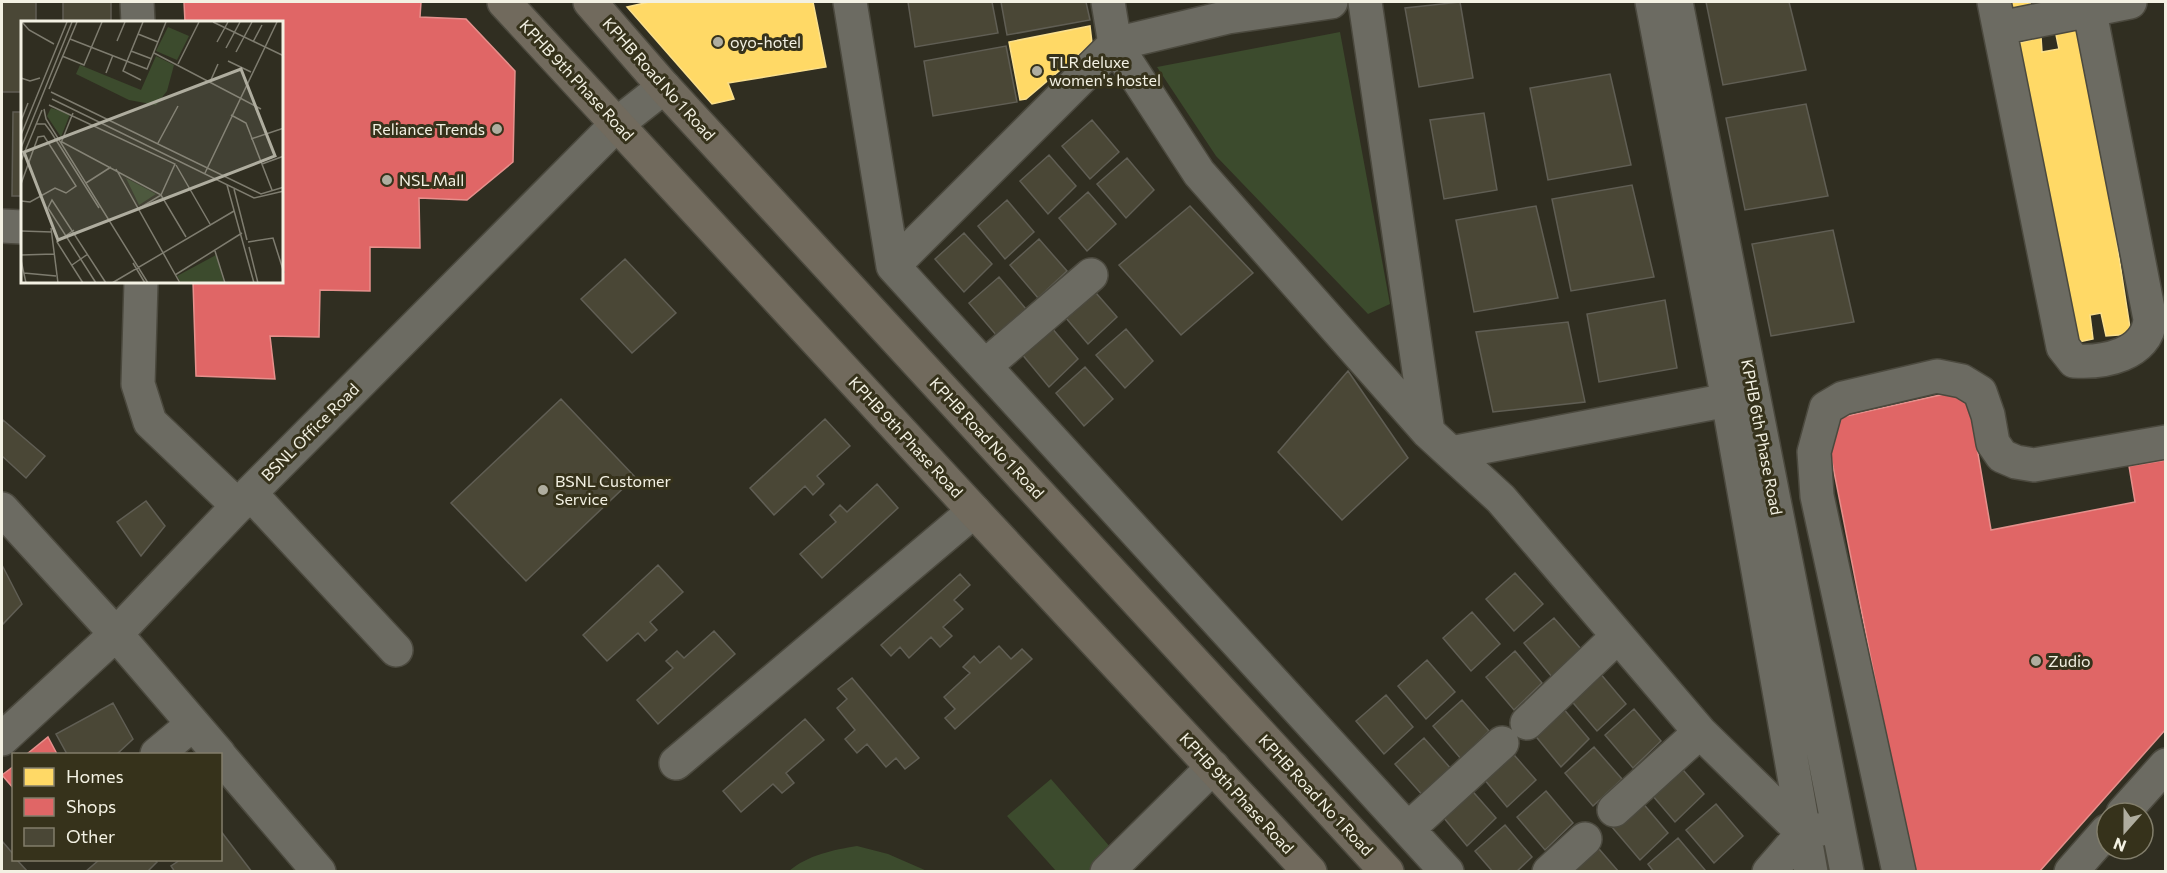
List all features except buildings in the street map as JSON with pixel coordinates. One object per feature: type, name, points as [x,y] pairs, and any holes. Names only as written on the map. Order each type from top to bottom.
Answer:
[{"type":"main road","name":"KPHB 9th Phase Road","points":[[504,2],[1310,872]]},
{"type":"main road","name":"KPHB Road No 1 Road","points":[[590,2],[664,87],[1387,872]]},
{"type":"street","points":[[137,2],[138,21]]},
{"type":"street","points":[[850,2],[893,266],[1447,872]]},
{"type":"street","points":[[1108,2],[1115,44],[1199,173],[1439,443],[1501,499],[1700,732],[1803,833]]},
{"type":"street","points":[[893,266],[1115,44],[1228,17],[1331,2]]},
{"type":"street","points":[[1365,2],[1439,443]]},
{"type":"street","name":"KPHB 6th Phase Road","points":[[1652,2],[1728,400],[1811,872]]},
{"type":"street","name":"KPHB 6th Phase Road","points":[[1676,2],[1848,872]]},
{"type":"street","points":[[2089,6],[2151,319],[2150,329],[2145,339],[2110,359],[2091,362],[2074,361],[2063,347],[1997,15],[2089,6],[2130,2]]},
{"type":"street","name":"BSNL Office Road","points":[[2,739],[116,634],[244,499],[617,124],[664,87]]},
{"type":"street","points":[[2,226],[21,227]]},
{"type":"street","points":[[985,366],[1091,275]]},
{"type":"street","points":[[141,284],[138,384],[150,422],[244,499],[396,650]]},
{"type":"street","points":[[1899,872],[1816,483],[1814,452],[1826,408],[1843,398],[1937,376],[1962,381],[1980,392],[1988,415],[1993,443],[2002,456],[2016,462],[2034,465],[2166,442]]},
{"type":"street","points":[[1439,443],[1728,400]]},
{"type":"street","points":[[1773,495],[1816,483]]},
{"type":"street","points":[[2,509],[116,634],[218,753]]},
{"type":"street","points":[[676,763],[974,511]]},
{"type":"street","points":[[1527,723],[1617,637]]},
{"type":"street","points":[[158,753],[193,724]]},
{"type":"street","points":[[1614,810],[1700,732]]},
{"type":"street","points":[[1408,829],[1502,744]]},
{"type":"street","points":[[222,757],[314,870]]},
{"type":"street","points":[[2134,801],[2166,765]]},
{"type":"street","points":[[1107,872],[1213,767]]},
{"type":"street","points":[[1769,872],[1803,833],[1839,826]]},
{"type":"street","points":[[1549,872],[1585,839]]},
{"type":"street","points":[[2071,872],[2095,845]]},
{"type":"green space","points":[[1340,32],[1390,304],[1368,314],[1216,156],[1157,67]]},
{"type":"green space","points":[[1051,779],[1131,871],[1056,871],[1007,816]]},
{"type":"green space","points":[[857,846],[888,854],[927,871],[789,871],[813,857]]},
{"type":"place","name":"oyo-hotel","points":[[718,42]]},
{"type":"place","name":"TLR deluxe women's hostel","points":[[1037,71]]},
{"type":"place","name":"Reliance Trends","points":[[497,129]]},
{"type":"place","name":"NSL Mall","points":[[387,180]]},
{"type":"place","name":"BSNL Customer Service","points":[[543,490]]},
{"type":"place","name":"Zudio","points":[[2036,661]]}]
